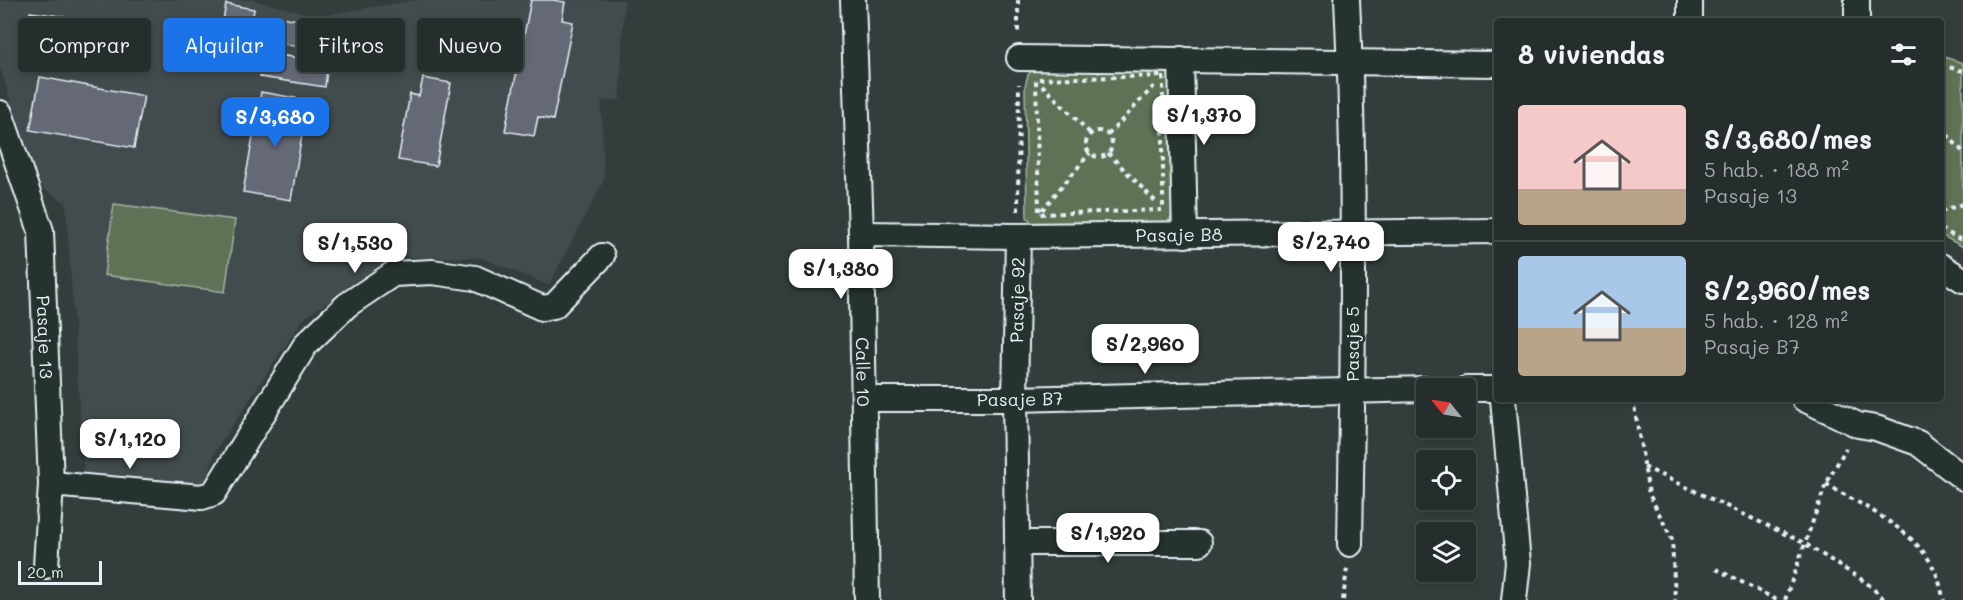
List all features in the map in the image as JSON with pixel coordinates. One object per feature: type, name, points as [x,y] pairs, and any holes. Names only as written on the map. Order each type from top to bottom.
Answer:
[{"type":"street","name":"Calle 10","points":[[853,0],[861,234],[867,600]]},
{"type":"street","name":"Pasaje 5","points":[[1347,0],[1350,61],[1353,390],[1350,544]]},
{"type":"street","points":[[1690,0],[1690,18]]},
{"type":"street","points":[[1857,0],[1857,18]]},
{"type":"street","points":[[1019,58],[1181,58],[1494,64]]},
{"type":"street","points":[[1181,58],[1185,235]]},
{"type":"street","name":"Pasaje 13","points":[[0,113],[41,231],[51,484],[46,566]]},
{"type":"street","name":"Pasaje B8","points":[[861,234],[1018,236],[1494,231]]},
{"type":"street","name":"Pasaje 92","points":[[1018,236],[1015,399],[1018,600]]},
{"type":"street","points":[[51,484],[202,497],[214,493],[306,344],[347,305],[393,274],[432,272],[475,278],[542,308],[554,306],[602,256]]},
{"type":"street","points":[[1944,268],[1963,280]]},
{"type":"street","name":"Pasaje B7","points":[[864,399],[1015,399],[1416,389]]},
{"type":"street","points":[[1476,389],[1494,389]]},
{"type":"street","points":[[1503,402],[1518,562],[1514,600]]},
{"type":"street","points":[[1810,402],[1858,425],[1918,443],[1963,477]]},
{"type":"street","points":[[1017,543],[1199,543]]},
{"type":"path","name":"Pasaje 92","points":[[1018,0],[1018,236]]},
{"type":"path","points":[[1944,66],[1963,71]]},
{"type":"path","points":[[1036,79],[1163,76]]},
{"type":"path","points":[[1108,135],[1163,76]]},
{"type":"path","points":[[1163,76],[1163,210]]},
{"type":"path","points":[[1036,79],[1090,133]]},
{"type":"path","points":[[1036,79],[1039,214]]},
{"type":"path","points":[[1098,130],[1106,132],[1111,138],[1112,146],[1108,153],[1102,157],[1095,157],[1090,153],[1085,143],[1090,133],[1098,130]]},
{"type":"path","points":[[1944,131],[1963,152]]},
{"type":"path","points":[[1039,214],[1090,153]]},
{"type":"path","points":[[1108,153],[1163,210]]},
{"type":"path","points":[[1944,211],[1963,204]]},
{"type":"path","points":[[1039,214],[1163,210]]},
{"type":"path","points":[[1944,231],[1963,241]]},
{"type":"path","points":[[1633,402],[1649,494],[1672,539],[1675,600]]},
{"type":"path","points":[[1785,600],[1826,484],[1858,425]]},
{"type":"path","points":[[1644,467],[1804,543],[1866,583],[1885,600]]},
{"type":"path","points":[[1826,484],[1896,527],[1918,547],[1934,568],[1944,600]]},
{"type":"path","points":[[1344,600],[1350,544]]},
{"type":"path","points":[[1716,569],[1777,600]]},
{"type":"shaded area","points":[[0,0],[252,0],[318,16],[417,0],[624,0],[620,100],[601,101],[604,180],[549,285],[481,258],[391,257],[302,320],[215,452],[205,486],[84,479],[66,203],[35,183],[0,67]]},
{"type":"green space","points":[[1944,57],[1963,63],[1963,247],[1944,237]]},
{"type":"green space","points":[[1165,64],[1176,72],[1176,209],[1168,222],[1036,227],[1027,217],[1025,86],[1028,75],[1034,67]]},
{"type":"green space","points":[[114,204],[235,220],[225,292],[104,275]]},
{"type":"building","points":[[531,0],[565,2],[562,20],[573,22],[553,120],[538,117],[534,136],[505,131],[517,72],[523,72],[523,40]]},
{"type":"building","points":[[226,4],[254,9],[253,18],[223,18]]},
{"type":"building","points":[[30,12],[66,17],[66,18],[29,18]]},
{"type":"building","points":[[270,15],[297,20],[297,46],[285,44],[285,18],[270,18]]},
{"type":"building","points":[[285,56],[297,58],[297,72],[327,72],[325,87],[260,77],[261,72],[285,72]]},
{"type":"building","points":[[40,77],[144,96],[134,148],[30,130]]},
{"type":"building","points":[[423,78],[451,83],[436,166],[398,160],[410,94],[419,96]]},
{"type":"building","points":[[261,92],[296,98],[293,116],[305,117],[291,200],[243,192]]}]
